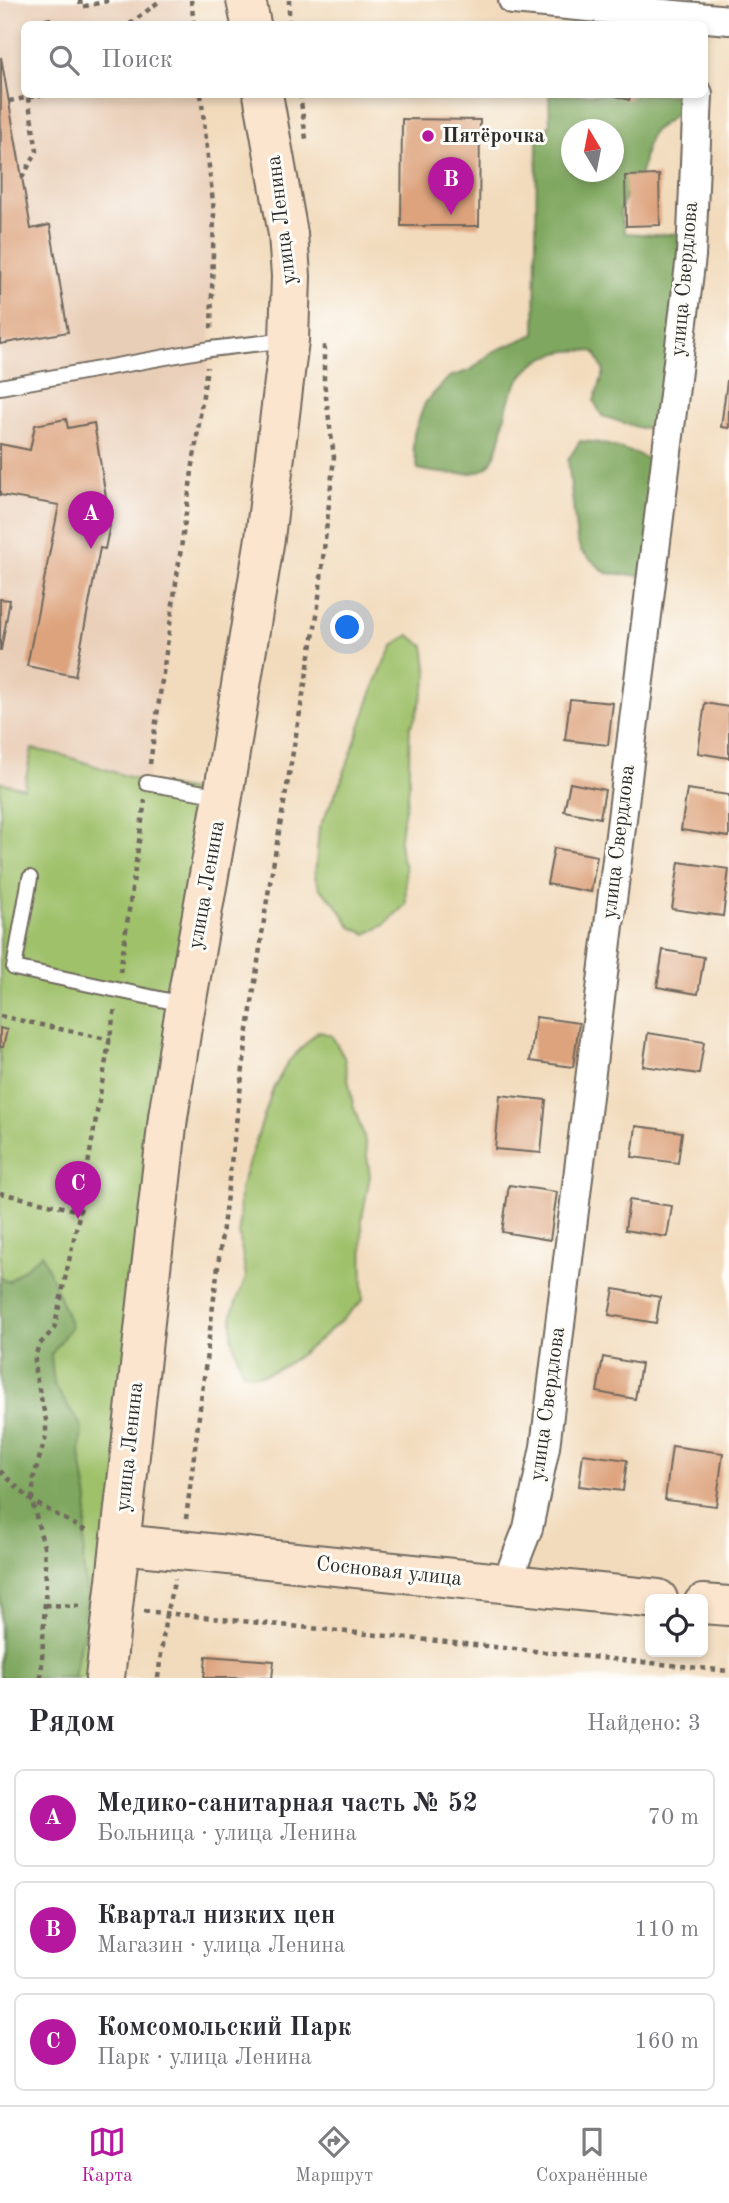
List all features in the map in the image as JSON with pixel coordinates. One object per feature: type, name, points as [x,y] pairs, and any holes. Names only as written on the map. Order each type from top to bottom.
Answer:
[{"type":"main road","points":[[246,0],[250,21]]},
{"type":"main road","name":"улица Ленина","points":[[104,1678],[168,1117],[265,538],[306,338],[290,276],[288,234],[265,98]]},
{"type":"main road","name":"Сосновая улица","points":[[120,1544],[645,1598]]},
{"type":"main road","points":[[708,1604],[729,1606]]},
{"type":"street","points":[[513,0],[711,21]]},
{"type":"street","name":"улица Свердлова","points":[[506,1584],[528,1528],[545,1447],[691,256],[698,98]]},
{"type":"lane","points":[[0,387],[210,349],[306,338]]},
{"type":"lane","points":[[147,783],[223,796]]},
{"type":"lane","points":[[30,878],[14,968],[118,988],[186,1005]]},
{"type":"path","points":[[80,0],[81,7],[113,0]]},
{"type":"path","points":[[134,21],[161,0]]},
{"type":"path","points":[[191,0],[194,21]]},
{"type":"path","points":[[289,0],[289,21]]},
{"type":"path","points":[[9,101],[28,98],[37,151],[22,178]]},
{"type":"path","points":[[41,1678],[45,1605],[44,1547],[32,1501],[34,1476],[47,1436],[44,1402],[35,1372],[35,1357],[39,1345],[54,1329],[80,1211],[111,1040],[210,349],[214,212],[201,98]]},
{"type":"path","points":[[301,98],[308,149]]},
{"type":"path","points":[[158,1678],[166,1614],[182,1551],[267,900],[317,615],[334,457],[324,382],[306,338]]},
{"type":"path","points":[[0,1016],[111,1040]]},
{"type":"path","points":[[0,1193],[80,1211]]},
{"type":"path","points":[[0,1471],[32,1501],[73,1525],[120,1544]]},
{"type":"path","points":[[45,1605],[113,1607],[729,1671]]},
{"type":"shaded area","points":[[0,0],[191,0],[194,21],[21,21],[21,98],[201,98],[214,212],[210,349],[147,783],[62,755],[32,749],[24,788],[0,782]]},
{"type":"green space","points":[[549,98],[682,98],[683,103],[672,117],[651,135],[641,175],[633,189],[625,195],[620,214],[625,233],[683,233],[701,241],[707,259],[663,427],[639,428],[602,416],[594,401],[604,372],[595,352],[564,352],[550,355],[538,362],[518,381],[506,411],[498,448],[487,467],[464,474],[418,469],[413,447],[414,433],[425,403],[449,377],[471,370],[492,352],[535,334],[537,141],[550,125]]},
{"type":"green space","points":[[580,441],[620,448],[658,464],[644,576],[606,573],[581,551],[577,540],[568,460]]},
{"type":"green space","points":[[409,635],[424,646],[428,676],[410,727],[408,793],[400,836],[401,857],[405,866],[406,904],[383,926],[366,934],[351,927],[336,904],[320,889],[315,876],[319,828],[342,779],[375,684],[393,646]]},
{"type":"green space","points":[[32,749],[62,755],[147,783],[223,796],[105,1678],[0,1678],[0,782],[24,788]]},
{"type":"green space","points":[[318,1031],[332,1036],[344,1057],[353,1105],[364,1136],[370,1176],[362,1218],[363,1300],[318,1341],[291,1361],[265,1374],[251,1374],[242,1371],[232,1338],[232,1313],[246,1277],[239,1233],[240,1189],[273,1089],[288,1062]]},
{"type":"green space","points":[[42,1254],[71,1326],[51,1355],[54,1385],[82,1427],[80,1454],[88,1500],[83,1563],[90,1622],[80,1643],[74,1678],[0,1678],[0,1277],[8,1282]]},
{"type":"building","points":[[1,57],[31,229],[50,225],[68,332],[0,344]]},
{"type":"building","points":[[402,119],[480,120],[479,226],[401,226]]},
{"type":"building","points":[[659,175],[660,225],[626,226],[625,176]]},
{"type":"building","points":[[727,381],[729,382],[729,428],[721,427]]},
{"type":"building","points":[[66,419],[68,428],[94,423],[108,510],[105,524],[110,525],[105,549],[100,548],[75,676],[27,666],[59,505],[0,495],[0,444],[30,450],[35,425]]},
{"type":"building","points":[[0,599],[10,600],[1,650],[0,650]]},
{"type":"building","points":[[570,699],[613,703],[608,745],[565,740]]},
{"type":"building","points":[[705,703],[729,707],[729,758],[698,753]]},
{"type":"building","points":[[570,783],[605,790],[600,818],[564,811]]},
{"type":"building","points":[[687,789],[729,795],[729,837],[681,830]]},
{"type":"building","points":[[554,848],[597,856],[591,892],[547,884]]},
{"type":"building","points":[[679,862],[729,869],[723,916],[672,909]]},
{"type":"building","points":[[663,950],[704,957],[698,994],[657,987]]},
{"type":"building","points":[[536,1017],[579,1023],[573,1067],[530,1061]]},
{"type":"building","points":[[0,1028],[7,1030],[3,1047],[0,1047]]},
{"type":"building","points":[[648,1033],[704,1042],[699,1074],[643,1066]]},
{"type":"building","points":[[500,1095],[546,1100],[541,1153],[495,1149]]},
{"type":"building","points":[[636,1126],[682,1132],[678,1163],[632,1157]]},
{"type":"building","points":[[509,1185],[557,1192],[550,1240],[502,1232]]},
{"type":"building","points":[[629,1200],[672,1206],[667,1237],[625,1230]]},
{"type":"building","points":[[614,1289],[660,1297],[656,1323],[609,1315]]},
{"type":"building","points":[[603,1357],[641,1364],[635,1399],[597,1392]]},
{"type":"building","points":[[672,1446],[723,1453],[716,1506],[665,1500]]},
{"type":"building","points":[[583,1454],[627,1460],[623,1491],[579,1486]]},
{"type":"building","points":[[206,1656],[274,1661],[272,1678],[204,1678]]},
{"type":"place","name":"Пятёрочка","points":[[428,136]]},
{"type":"place","name":"Квартал низких цен","points":[[451,215]]},
{"type":"place","name":"Медико-санитарная часть № 52","points":[[91,549]]},
{"type":"place","name":"Комсомольский Парк","points":[[78,1219]]}]
